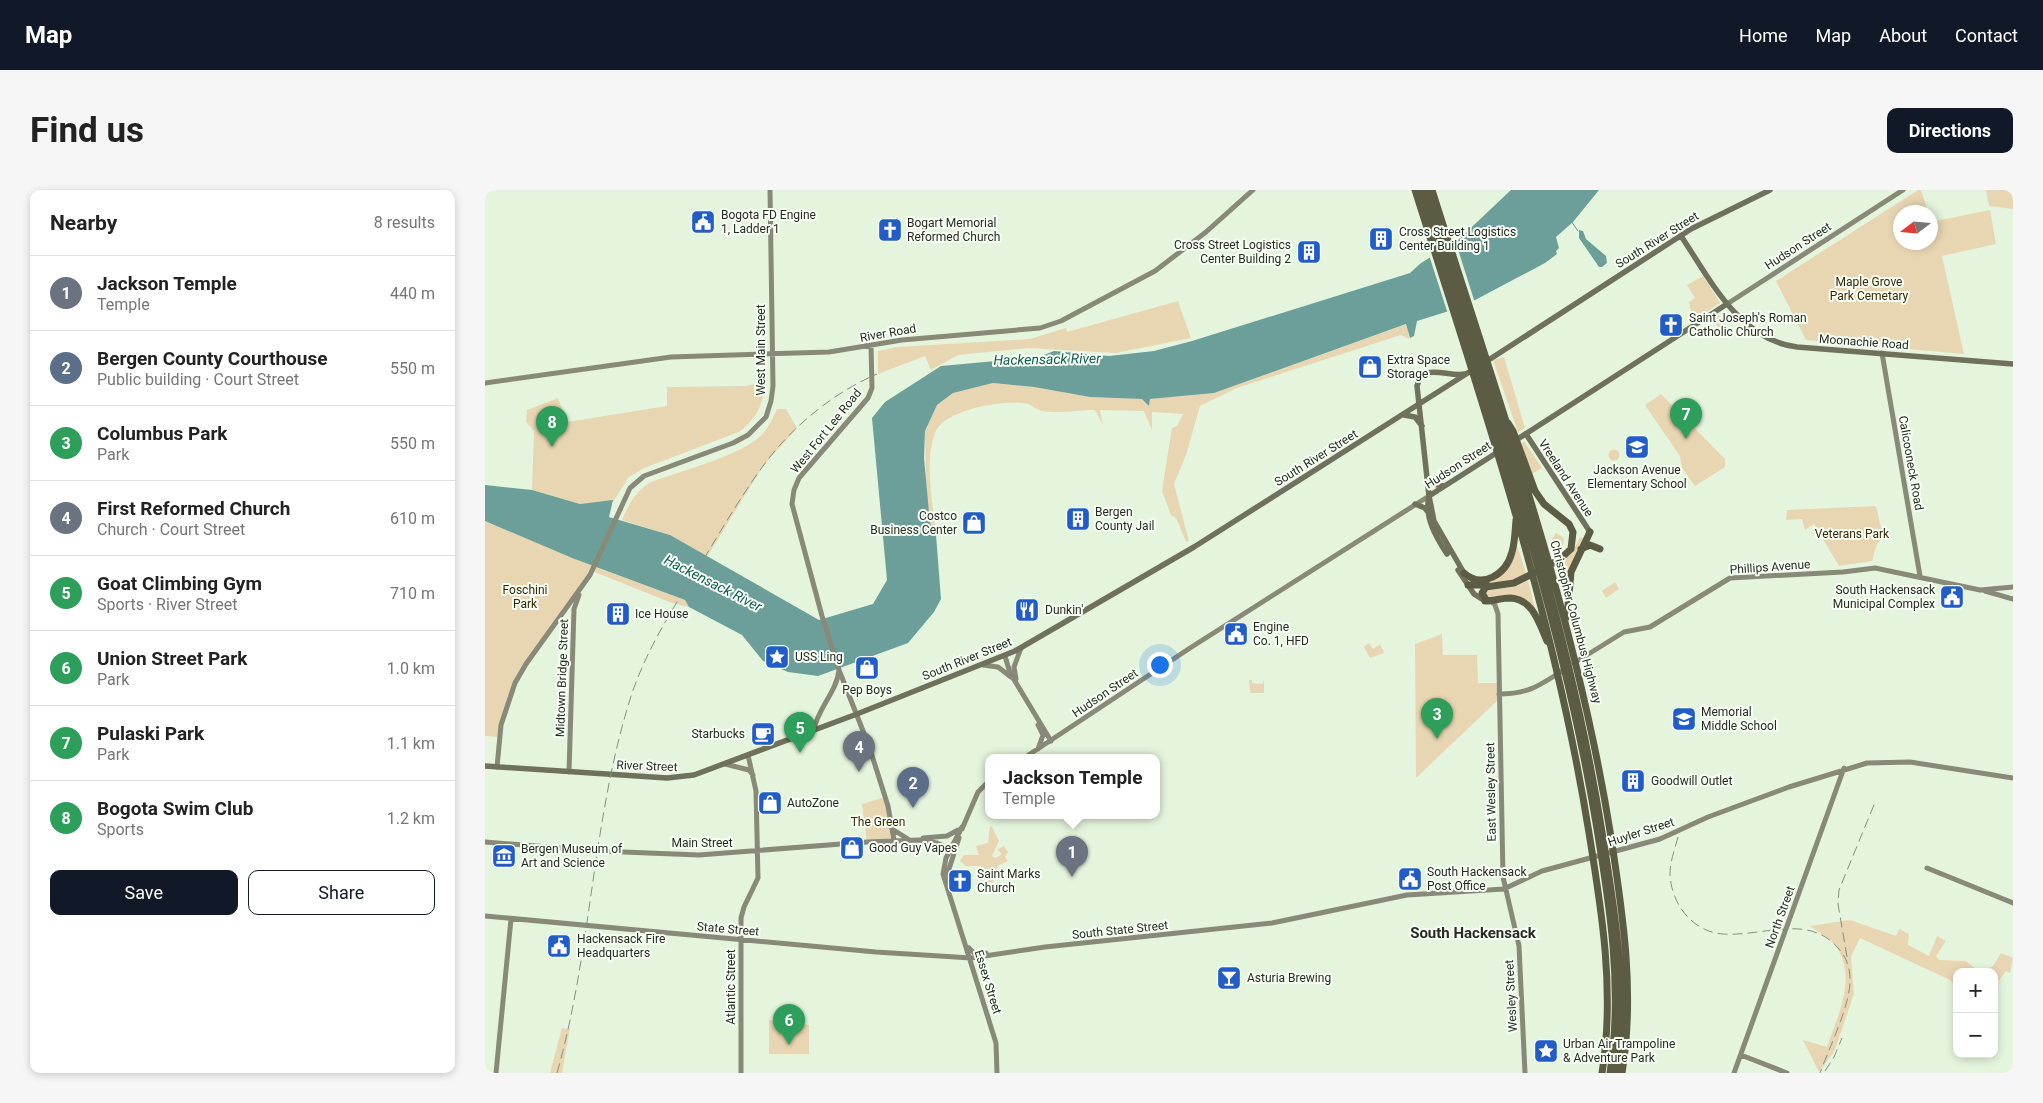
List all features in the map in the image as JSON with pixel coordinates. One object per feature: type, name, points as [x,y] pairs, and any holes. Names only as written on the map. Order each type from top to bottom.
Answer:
[{"type":"highway","name":"Christopher Columbus Highway","points":[[1415,190],[1504,436],[1541,556],[1568,660],[1601,822],[1614,911],[1621,980],[1620,1031],[1615,1073]]},
{"type":"highway","name":"Christopher Columbus Highway","points":[[1421,190],[1510,456],[1555,628],[1579,732],[1606,888],[1615,976],[1615,1026],[1610,1073]]},
{"type":"highway","name":"Christopher Columbus Highway","points":[[1426,190],[1484,381],[1503,416],[1504,436]]},
{"type":"highway","name":"Christopher Columbus Highway","points":[[1433,190],[1484,381]]},
{"type":"highway","points":[[1469,585],[1510,584],[1559,560],[1571,549],[1573,532],[1569,524],[1539,498],[1510,456],[1504,436]]},
{"type":"highway","name":"Christopher Columbus Highway","points":[[1510,456],[1517,517],[1554,658],[1583,798],[1604,934],[1608,1009],[1602,1073]]},
{"type":"highway","name":"Christopher Columbus Highway","points":[[1510,456],[1567,624],[1595,749],[1617,874],[1627,971],[1623,1073]]},
{"type":"highway","points":[[1464,573],[1472,579],[1482,581],[1494,576],[1503,569],[1512,554],[1517,517]]},
{"type":"highway","points":[[1567,624],[1570,578],[1589,532]]},
{"type":"highway","points":[[1581,549],[1590,545],[1600,549]]},
{"type":"highway","points":[[1493,585],[1483,589],[1482,594],[1488,600],[1505,598],[1524,601],[1533,610],[1554,658]]},
{"type":"highway","points":[[1497,611],[1500,602],[1505,598]]},
{"type":"main road","name":"South River Street","points":[[857,714],[983,665],[1021,648],[1194,547],[1421,405],[1681,236],[1727,210],[1770,190]]},
{"type":"main road","name":"Moonachie Road","points":[[1681,236],[1727,304],[1755,331],[1781,344],[2013,364]]},
{"type":"main road","name":"Hudson Street","points":[[1429,496],[1727,304]]},
{"type":"main road","points":[[1464,573],[1437,529],[1429,496],[1421,405],[1417,386],[1423,375],[1431,371],[1460,375],[1467,374]]},
{"type":"main road","points":[[1404,415],[1415,417],[1423,427]]},
{"type":"main road","name":"Vreeland Avenue","points":[[1526,434],[1589,532]]},
{"type":"main road","points":[[1427,478],[1433,484],[1444,486]]},
{"type":"main road","points":[[1429,496],[1428,512],[1437,539],[1474,594],[1488,600]]},
{"type":"main road","points":[[1415,504],[1425,508],[1428,512]]},
{"type":"main road","name":"River Street","points":[[485,766],[667,778],[694,775],[857,714]]},
{"type":"street","name":"West Main Street","points":[[583,586],[591,573],[626,494],[639,480],[733,443],[759,426],[767,413],[772,398],[770,190]]},
{"type":"street","name":"River Road","points":[[485,383],[671,358],[771,356],[844,351],[902,340],[1030,330],[1057,323],[1132,286],[1155,272],[1206,232],[1253,190]]},
{"type":"street","name":"Hudson Street","points":[[1727,304],[1903,190]]},
{"type":"street","name":"West Fort Lee Road","points":[[871,346],[872,388],[867,398],[805,470],[794,490],[793,511],[839,670],[869,746],[888,806],[894,840]]},
{"type":"street","name":"Calicooneck Road","points":[[1882,353],[1920,576]]},
{"type":"street","name":"Hudson Street","points":[[1031,754],[1190,648],[1429,496]]},
{"type":"street","name":"Phillips Avenue","points":[[1499,694],[1524,693],[1624,632],[1650,627],[1730,578],[1843,572],[1875,568],[1920,576],[2013,599]]},
{"type":"street","points":[[1464,573],[1469,585]]},
{"type":"street","points":[[497,767],[500,734],[510,694],[520,674],[583,586]]},
{"type":"street","name":"Midtown Bridge Street","points":[[569,772],[574,609],[583,586]]},
{"type":"street","name":"Phillips Avenue","points":[[1980,590],[2013,587]]},
{"type":"street","points":[[1488,600],[1497,611]]},
{"type":"street","points":[[566,611],[572,609],[574,620]]},
{"type":"street","name":"East Wesley Street","points":[[1497,611],[1504,889]]},
{"type":"street","points":[[1017,684],[1014,667],[1021,648]]},
{"type":"street","points":[[1005,656],[1017,684],[1051,741]]},
{"type":"street","points":[[983,665],[998,667],[1017,684]]},
{"type":"street","points":[[814,730],[816,720],[833,690],[839,670]]},
{"type":"street","points":[[833,690],[839,686],[846,690]]},
{"type":"street","points":[[1034,712],[1043,735],[1038,749]]},
{"type":"street","name":"Atlantic Street","points":[[741,1073],[742,912],[758,878],[754,775],[749,755]]},
{"type":"street","name":"Huyler Street","points":[[1272,923],[1407,896],[1504,889],[1558,866],[1637,846],[1789,787],[1844,768],[1874,762],[1910,762],[2013,778]]},
{"type":"street","points":[[725,764],[749,770],[754,775]]},
{"type":"street","name":"North Street","points":[[1734,1073],[1844,768]]},
{"type":"street","points":[[951,851],[978,792],[985,785]]},
{"type":"street","name":"Main Street","points":[[485,842],[598,851],[699,855],[894,840],[919,840],[955,834],[962,827]]},
{"type":"street","points":[[892,828],[897,834],[910,840]]},
{"type":"street","name":"Main Street","points":[[919,840],[937,843],[951,851]]},
{"type":"street","name":"Essex Street","points":[[951,851],[948,872],[951,898]]},
{"type":"street","name":"Essex Street","points":[[951,851],[943,874],[996,1042],[997,1073]]},
{"type":"street","points":[[1927,868],[2013,903]]},
{"type":"street","name":"Wesley Street","points":[[1504,889],[1519,946],[1525,1073]]},
{"type":"street","name":"State Street","points":[[485,916],[876,952],[971,958]]},
{"type":"street","points":[[496,1073],[511,919]]},
{"type":"street","name":"South State Street","points":[[971,958],[1272,923]]},
{"type":"street","points":[[967,946],[974,953],[993,955]]},
{"type":"street","points":[[1741,1055],[1787,1073]]},
{"type":"green space","name":"Maple Grove Park Cemetary","points":[[1921,190],[1926,205],[1895,205]]},
{"type":"green space","points":[[1986,190],[2013,190],[2013,209],[1989,206]]},
{"type":"green space","name":"Maple Grove Park Cemetary","points":[[1893,206],[1893,250],[1938,250],[1938,221],[1990,210],[1996,244],[1942,256],[1964,354],[1806,340],[1776,281]]},
{"type":"green space","points":[[1703,276],[1720,303],[1693,321],[1689,302],[1695,298],[1687,285]]},
{"type":"green space","points":[[1178,301],[1191,338],[1116,353],[1028,348],[958,355],[931,370],[925,356],[878,374],[878,351],[897,347],[1030,339],[1066,328],[1067,332]]},
{"type":"green space","points":[[1719,315],[1729,329],[1722,333],[1713,319]]},
{"type":"green space","points":[[1407,324],[1409,339],[1401,335],[1237,388],[1200,406],[1186,455],[1174,484],[1189,541],[1186,542],[1176,518],[1171,515],[1162,491],[1172,428],[1177,426],[1183,414],[1152,412],[1152,430],[1144,411],[1100,410],[1103,425],[1095,410],[1048,412],[1028,404],[1006,403],[962,412],[950,418],[940,425],[935,433],[930,457],[930,484],[936,535],[930,523],[926,488],[925,431],[937,405],[953,393],[993,383],[1034,387],[1090,397],[1143,399],[1149,406],[1150,399],[1214,393]]},
{"type":"green space","points":[[1504,357],[1525,428],[1518,432],[1493,360]]},
{"type":"green space","points":[[764,382],[763,398],[755,416],[739,432],[644,468],[628,478],[613,502],[580,504],[532,490],[534,431],[526,422],[527,410],[558,398],[567,422],[667,406],[667,387],[745,386]]},
{"type":"green space","points":[[1661,394],[1725,459],[1725,467],[1695,486],[1682,468],[1680,456],[1645,405]]},
{"type":"green space","points":[[777,409],[786,409],[797,428],[763,466],[707,557],[670,535],[622,520],[633,499],[645,486],[651,482],[707,463],[749,445],[764,432]]},
{"type":"green space","points":[[1524,441],[1542,468],[1532,474],[1521,444]]},
{"type":"green space","points":[[1612,450],[1616,450],[1619,455],[1618,459],[1612,460],[1609,457],[1609,453]]},
{"type":"green space","name":"Veterans Park","points":[[1876,506],[1883,537],[1877,544],[1872,561],[1839,566],[1814,524],[1805,530],[1802,519],[1786,520],[1787,510]]},
{"type":"green space","name":"Foschini Park","points":[[485,521],[572,558],[685,600],[689,607],[672,603],[592,571],[520,674],[499,737],[485,736]]},
{"type":"green space","points":[[1556,533],[1564,538],[1561,555],[1555,558],[1552,539]]},
{"type":"green space","points":[[1580,537],[1584,539],[1571,565],[1565,593],[1557,565],[1571,554]]},
{"type":"green space","points":[[1516,542],[1526,573],[1511,581],[1485,583],[1499,576]]},
{"type":"green space","points":[[1528,581],[1536,612],[1527,603],[1514,596],[1493,598],[1487,596],[1487,591],[1517,586]]},
{"type":"green space","points":[[1615,582],[1619,589],[1606,598],[1602,591]]},
{"type":"green space","points":[[1442,634],[1443,655],[1477,655],[1478,683],[1499,683],[1499,699],[1416,778],[1415,644]]},
{"type":"green space","points":[[1369,643],[1373,649],[1380,644],[1384,653],[1370,658],[1364,647]]},
{"type":"green space","points":[[1249,680],[1252,680],[1252,683],[1262,684],[1264,680],[1264,693],[1250,693]]},
{"type":"green space","name":"The Green","points":[[885,797],[894,840],[867,842],[862,804]]},
{"type":"green space","points":[[990,826],[999,841],[992,856],[995,858],[1001,855],[997,850],[1004,846],[1008,852],[1005,857],[1008,861],[997,866],[999,875],[992,882],[985,883],[981,866],[966,866],[960,861],[964,855],[979,855],[976,846],[988,843]]},
{"type":"green space","points":[[1850,920],[1896,936],[1899,929],[1909,934],[1908,945],[1929,956],[1937,936],[1946,941],[1936,956],[1939,960],[1966,961],[1975,968],[1953,968],[1953,983],[1860,938],[1851,957],[1854,994],[1834,1052],[1819,1072],[1803,1040],[1827,1047],[1840,1011],[1845,985],[1845,972],[1843,960],[1835,945],[1810,926]]},
{"type":"green space","points":[[2001,953],[2013,958],[2010,973],[2006,971],[1998,982],[1998,968],[1989,968],[1993,966]]},
{"type":"green space","points":[[769,1020],[809,1025],[809,1054],[769,1054]]},
{"type":"green space","points":[[562,1028],[570,1029],[562,1073],[550,1073]]},
{"type":"water","name":"Hackensack River","points":[[1511,190],[1599,190],[1573,222],[1556,237],[1559,248],[1556,251],[1557,254],[1545,263],[1462,307],[1417,321],[1414,336],[1410,338],[1406,324],[1214,393],[1150,399],[1149,406],[1142,399],[1090,397],[1034,387],[993,383],[953,393],[937,405],[925,431],[924,458],[930,523],[936,535],[941,599],[934,612],[908,643],[818,676],[788,672],[763,661],[742,635],[689,607],[685,600],[572,558],[485,521],[485,485],[532,490],[580,504],[613,500],[609,517],[670,535],[819,620],[873,604],[887,580],[872,418],[885,402],[941,366],[1039,357],[1054,351],[1109,356],[1154,351],[1192,341],[1410,273],[1421,263],[1457,241]]},
{"type":"water","points":[[1579,230],[1583,231],[1586,239],[1606,256],[1607,263],[1602,267],[1599,267],[1579,238]]},
{"type":"pier","points":[[1455,240],[1475,303],[1448,314],[1429,255]]},
{"type":"waterway","points":[[1571,221],[1578,231]]},
{"type":"railway","points":[[557,1073],[577,982],[616,751],[634,687],[650,650],[742,496],[769,458],[804,421],[832,399],[861,381],[877,374]]},
{"type":"railway","points":[[1847,957],[1838,904],[1839,890],[1876,800]]},
{"type":"railway","points":[[1678,837],[1671,864],[1671,885],[1679,905],[1693,922],[1702,928],[1723,934],[1784,929],[1813,931],[1826,937],[1843,955],[1847,962],[1850,979],[1847,1001],[1820,1073]]},
{"type":"railway","points":[[1825,1071],[1834,1057],[1842,1038]]},
{"type":"place","name":"Bogota FD Engine 1, Ladder 1","points":[[703,222]]},
{"type":"place","name":"Bogart Memorial Reformed Church","points":[[890,230]]},
{"type":"place","name":"Cross Street Logistics Center Building 1","points":[[1381,239]]},
{"type":"place","name":"Cross Street Logistics Center Building 2","points":[[1309,252]]},
{"type":"place","name":"Saint Joseph's Roman Catholic Church","points":[[1671,325]]},
{"type":"place","name":"Extra Space Storage","points":[[1370,367]]},
{"type":"place","name":"Pulaski Park","points":[[1686,439]]},
{"type":"place","name":"Bogota Swim Club","points":[[552,447]]},
{"type":"place","name":"Jackson Avenue Elementary School","points":[[1637,447]]},
{"type":"place","name":"Bergen County Jail","points":[[1078,519]]},
{"type":"place","name":"Costco Business Center","points":[[974,523]]},
{"type":"place","name":"South Hackensack Municipal Complex","points":[[1952,597]]},
{"type":"place","name":"Dunkin'","points":[[1027,610]]},
{"type":"place","name":"Ice House","points":[[618,614]]},
{"type":"place","name":"Engine Co. 1, HFD","points":[[1236,634]]},
{"type":"place","name":"USS Ling","points":[[777,657]]},
{"type":"place","name":"Pep Boys","points":[[867,668]]},
{"type":"place","name":"Memorial Middle School","points":[[1684,719]]},
{"type":"place","name":"Starbucks","points":[[763,734]]},
{"type":"place","name":"Columbus Park","points":[[1437,739]]},
{"type":"place","name":"Goat Climbing Gym","points":[[800,753]]},
{"type":"place","name":"First Reformed Church","points":[[859,772]]},
{"type":"place","name":"Goodwill Outlet","points":[[1633,781]]},
{"type":"place","name":"AutoZone","points":[[770,803]]},
{"type":"place","name":"Bergen County Courthouse","points":[[913,808]]},
{"type":"place","name":"Good Guy Vapes","points":[[852,848]]},
{"type":"place","name":"Bergen Museum of Art and Science","points":[[504,856]]},
{"type":"place","name":"Jackson Temple","points":[[1072,877]]},
{"type":"place","name":"South Hackensack Post Office","points":[[1410,879]]},
{"type":"place","name":"Saint Marks Church","points":[[960,881]]},
{"type":"place","name":"Hackensack Fire Headquarters","points":[[559,946]]},
{"type":"place","name":"Asturia Brewing","points":[[1229,978]]},
{"type":"place","name":"Union Street Park","points":[[789,1045]]},
{"type":"place","name":"Urban Air Trampoline & Adventure Park","points":[[1546,1051]]},
{"type":"district","name":"South Hackensack","points":[[1473,933]]}]
